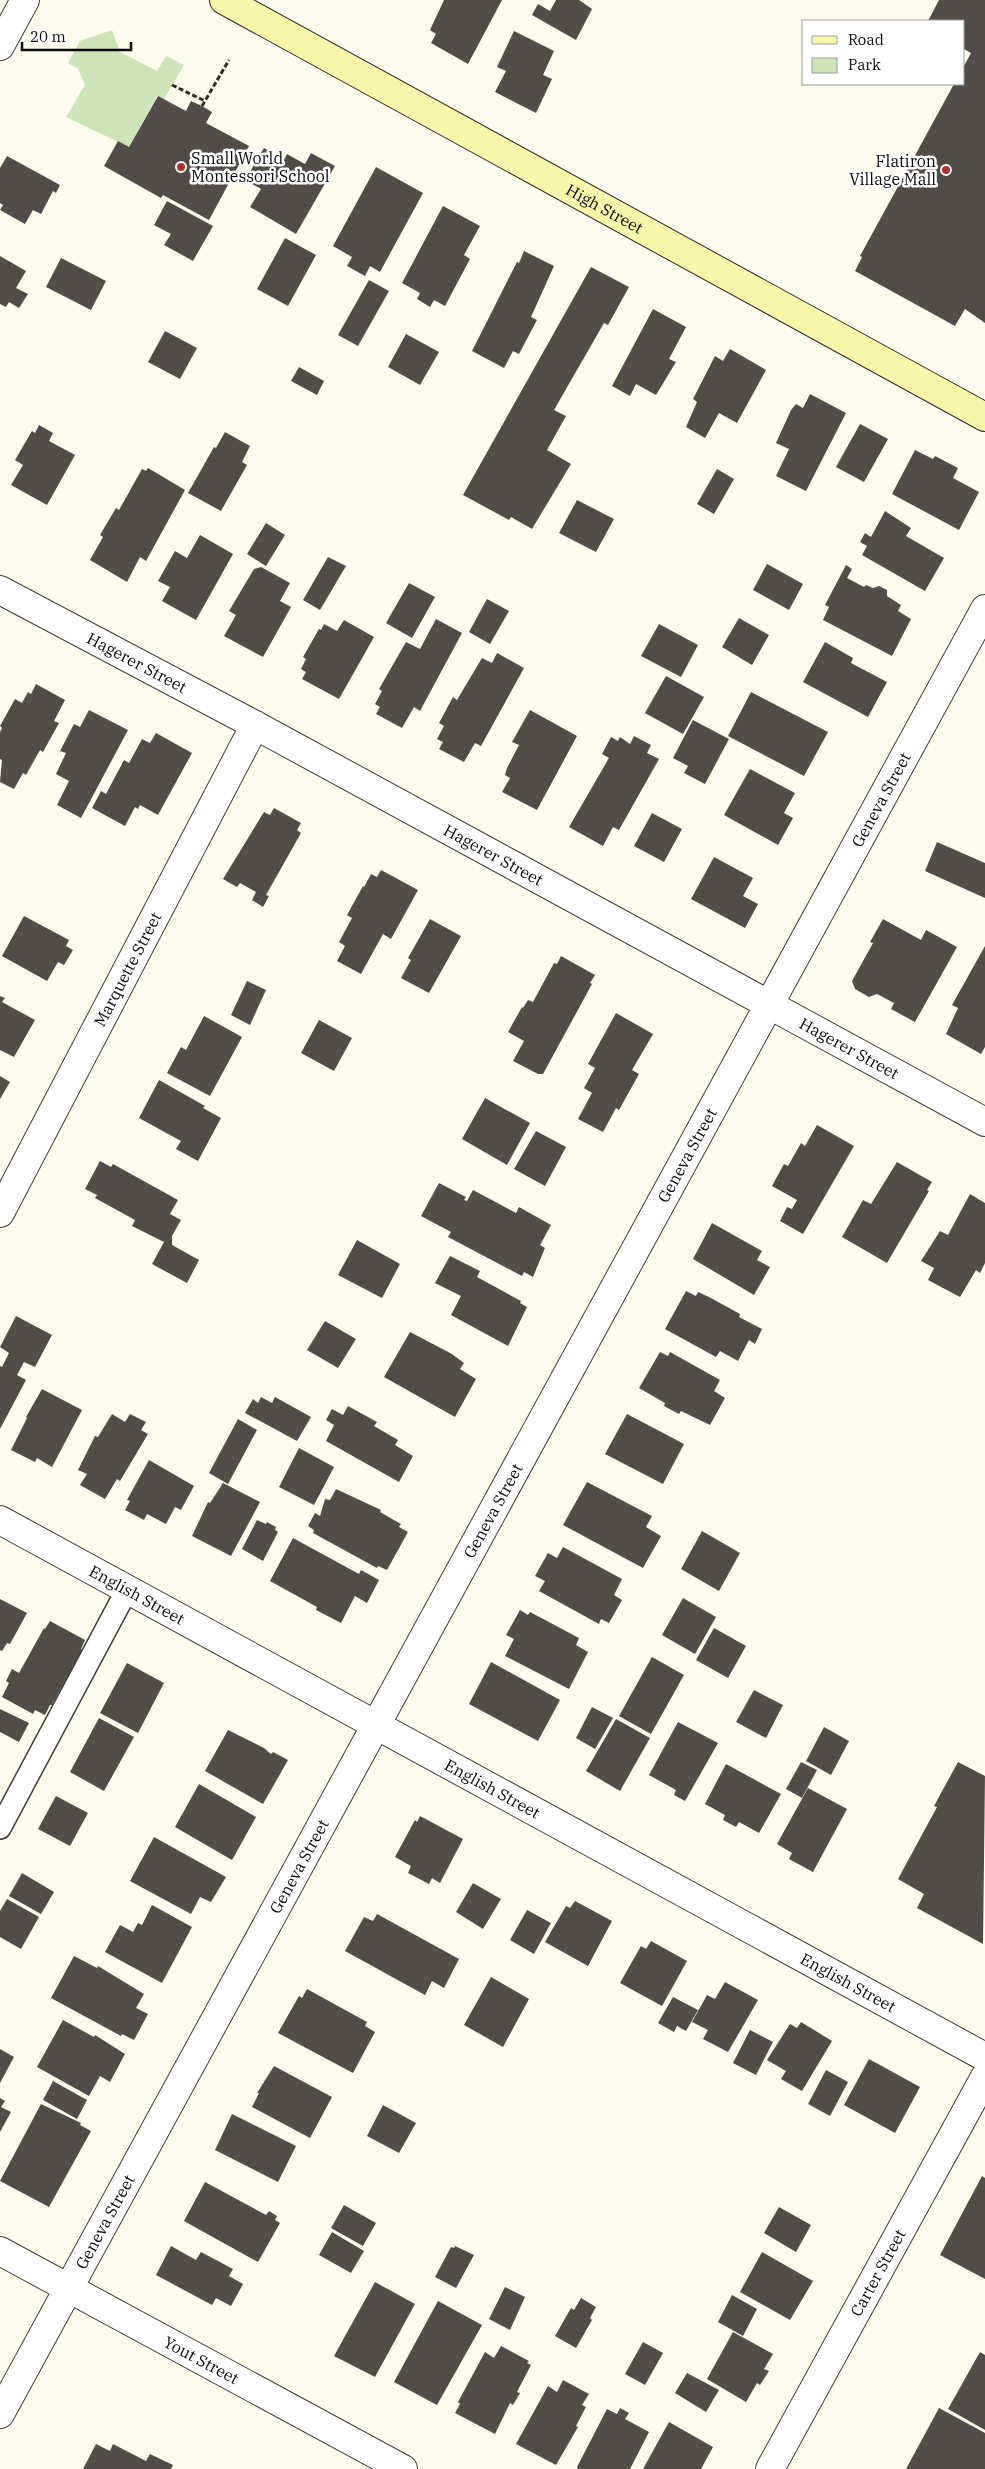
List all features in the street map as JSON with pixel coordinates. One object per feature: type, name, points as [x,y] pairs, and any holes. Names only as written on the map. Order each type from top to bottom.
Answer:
[{"type":"main road","name":"High Street","points":[[224,0],[985,417]]},
{"type":"street","points":[[0,46],[25,0]]},
{"type":"street","name":"Hagerer Street","points":[[0,590],[255,725],[985,1122]]},
{"type":"street","name":"Geneva Street","points":[[0,2414],[985,609]]},
{"type":"street","name":"Marquette Street","points":[[0,1213],[255,725]]},
{"type":"street","name":"English Street","points":[[0,1520],[985,2057]]},
{"type":"street","name":"Carter Street","points":[[770,2469],[985,2077]]},
{"type":"street","name":"Yout Street","points":[[0,2251],[403,2469]]},
{"type":"lane","points":[[0,1828],[127,1590]]},
{"type":"path","points":[[202,106],[229,60]]},
{"type":"path","points":[[172,84],[205,101]]},
{"type":"green space","points":[[112,30],[120,52],[157,71],[166,56],[184,65],[164,99],[157,96],[129,147],[66,117],[85,85],[78,69],[68,63],[80,41]]},
{"type":"building","points":[[444,0],[502,0],[468,64],[431,43],[436,34],[430,30]]},
{"type":"building","points":[[556,0],[579,0],[592,9],[576,40],[532,15],[538,4],[550,11]]},
{"type":"building","name":"Flatiron Village Mall","points":[[939,0],[985,0],[985,323],[965,309],[955,326],[855,271],[862,257],[860,256],[953,85],[965,85],[965,64],[971,53],[965,50],[965,20],[929,20]]},
{"type":"building","points":[[514,31],[554,51],[543,75],[552,79],[536,113],[495,92],[506,71],[497,67]]},
{"type":"building","points":[[158,96],[186,111],[191,101],[202,106],[212,112],[206,123],[249,146],[209,220],[163,195],[161,198],[104,166],[118,141],[129,147]]},
{"type":"building","points":[[264,148],[284,160],[287,154],[305,164],[311,153],[335,166],[296,234],[250,207],[261,189],[245,180]]},
{"type":"building","points":[[7,156],[60,185],[56,193],[53,191],[41,214],[33,210],[25,224],[0,210],[3,205],[0,203],[0,168]]},
{"type":"building","points":[[376,167],[423,193],[380,272],[370,266],[365,276],[347,266],[352,257],[333,246]]},
{"type":"building","points":[[167,201],[213,226],[193,261],[164,245],[171,234],[154,225]]},
{"type":"building","points":[[443,206],[480,226],[464,255],[470,259],[445,306],[434,300],[430,307],[417,299],[420,293],[402,283]]},
{"type":"building","points":[[285,238],[316,255],[288,306],[257,289]]},
{"type":"building","points":[[524,251],[554,266],[531,317],[537,320],[519,354],[513,351],[504,368],[472,351]]},
{"type":"building","points":[[0,256],[26,271],[16,288],[28,294],[19,308],[9,302],[6,307],[0,304]]},
{"type":"building","points":[[61,258],[106,281],[91,310],[46,287]]},
{"type":"building","points":[[591,267],[629,287],[608,325],[604,323],[554,410],[566,416],[547,450],[571,464],[532,529],[511,517],[509,520],[463,495]]},
{"type":"building","points":[[369,280],[389,291],[358,346],[338,335]]},
{"type":"building","points":[[653,309],[686,327],[669,359],[676,362],[656,395],[636,384],[630,396],[612,386]]},
{"type":"building","points":[[165,331],[197,348],[180,379],[148,362]]},
{"type":"building","points":[[406,334],[439,352],[420,385],[388,367]]},
{"type":"building","points":[[730,349],[766,370],[737,423],[719,413],[705,438],[686,427],[697,402],[693,399],[715,356],[723,361]]},
{"type":"building","points":[[299,367],[324,381],[317,395],[291,381]]},
{"type":"building","points":[[810,394],[846,413],[806,491],[776,476],[789,449],[776,443],[791,410],[796,404],[803,408]]},
{"type":"building","points":[[860,424],[888,439],[864,482],[836,467]]},
{"type":"building","points":[[39,425],[53,433],[49,441],[75,455],[47,505],[11,485],[23,465],[15,460],[32,431],[35,433]]},
{"type":"building","points":[[225,432],[250,446],[242,462],[247,465],[221,511],[188,493],[214,447],[216,448]]},
{"type":"building","points":[[915,450],[933,459],[935,456],[958,468],[953,478],[979,492],[959,530],[892,494]]},
{"type":"building","points":[[148,468],[185,490],[146,561],[140,557],[127,582],[90,560],[103,537],[100,535],[116,508],[119,510],[142,469],[146,471]]},
{"type":"building","points":[[717,469],[734,479],[714,514],[697,504]]},
{"type":"building","points":[[577,500],[614,519],[596,552],[559,533]]},
{"type":"building","points":[[885,511],[911,528],[906,536],[944,558],[925,591],[862,555],[867,546],[860,542],[865,533],[871,537]]},
{"type":"building","points":[[266,523],[285,535],[266,566],[247,554]]},
{"type":"building","points":[[200,535],[233,554],[196,620],[162,601],[170,587],[158,581],[175,551],[187,558]]},
{"type":"building","points":[[328,557],[346,566],[320,610],[303,600]]},
{"type":"building","points":[[767,564],[803,584],[789,610],[753,590]]},
{"type":"building","points":[[846,565],[852,569],[847,578],[864,587],[866,585],[873,588],[879,586],[887,590],[887,596],[901,605],[898,611],[911,619],[892,656],[823,620],[829,607],[825,605]]},
{"type":"building","points":[[261,567],[290,583],[280,601],[291,607],[263,657],[224,636],[236,615],[229,611],[254,569]]},
{"type":"building","points":[[409,583],[435,597],[412,638],[386,623]]},
{"type":"building","points":[[487,599],[509,611],[490,644],[469,632]]},
{"type":"building","points":[[739,618],[769,635],[752,665],[722,647]]},
{"type":"building","points":[[436,619],[462,633],[420,711],[414,707],[402,728],[376,714],[380,707],[375,704],[382,691],[379,689],[406,642],[420,649]]},
{"type":"building","points":[[344,620],[374,637],[339,699],[302,679],[306,672],[301,669],[306,659],[303,657],[319,629],[321,630],[324,624],[337,631]]},
{"type":"building","points":[[659,624],[698,645],[681,677],[641,656]]},
{"type":"building","points":[[825,642],[853,658],[851,663],[887,682],[868,717],[803,682]]},
{"type":"building","points":[[497,653],[524,668],[481,746],[475,743],[464,762],[439,749],[443,742],[437,739],[444,726],[439,723],[453,697],[457,700],[482,658],[492,663]]},
{"type":"building","points":[[666,676],[704,697],[683,734],[645,713]]},
{"type":"building","points":[[36,684],[65,700],[54,721],[59,723],[43,752],[40,750],[26,775],[23,773],[14,789],[0,782],[2,760],[0,759],[0,732],[2,728],[0,726],[15,699],[22,703],[28,692],[31,694]]},
{"type":"building","points":[[751,692],[828,732],[804,776],[728,736]]},
{"type":"building","points":[[89,710],[128,730],[81,818],[57,805],[69,781],[56,774],[66,753],[60,751],[74,724],[80,727]]},
{"type":"building","points":[[530,710],[577,736],[537,810],[502,792],[510,778],[505,775],[507,768],[519,745],[512,742]]},
{"type":"building","points":[[693,720],[729,739],[705,784],[684,773],[688,766],[673,758]]},
{"type":"building","points":[[156,733],[192,753],[158,815],[140,805],[138,809],[135,807],[125,826],[92,808],[101,791],[106,794],[124,760],[129,763],[142,739],[150,743]]},
{"type":"building","points":[[634,736],[651,745],[647,753],[659,759],[619,830],[613,827],[603,846],[569,827],[609,758],[602,754],[611,737],[618,741],[620,737],[630,744]]},
{"type":"building","points":[[750,769],[795,793],[784,813],[793,818],[778,845],[724,815]]},
{"type":"building","points":[[274,808],[301,823],[297,830],[301,833],[266,895],[269,896],[263,907],[252,900],[256,892],[240,883],[237,887],[223,879],[264,812],[270,815]]},
{"type":"building","points":[[652,813],[682,829],[664,862],[634,846]]},
{"type":"building","points":[[937,842],[985,863],[985,898],[925,871]]},
{"type":"building","points":[[714,857],[753,878],[743,896],[758,904],[745,928],[691,899]]},
{"type":"building","points":[[381,870],[418,890],[391,939],[383,934],[361,974],[337,961],[345,946],[339,942],[352,918],[347,915],[363,886],[371,874],[377,877]]},
{"type":"building","points":[[24,916],[69,940],[66,946],[73,950],[64,965],[58,962],[47,981],[2,956]]},
{"type":"building","points":[[430,919],[461,936],[429,993],[401,978],[411,960],[408,958]]},
{"type":"building","points":[[883,919],[921,940],[926,930],[957,947],[915,1022],[891,1009],[894,1003],[877,994],[869,997],[855,989],[852,981],[873,943],[870,942]]},
{"type":"building","points":[[985,946],[985,1047],[981,1054],[946,1034],[958,1008],[952,1005]]},
{"type":"building","points":[[561,956],[595,975],[590,983],[592,984],[543,1074],[538,1074],[513,1061],[524,1041],[508,1032],[522,1007],[528,1000],[533,1002],[554,963],[557,964]]},
{"type":"building","points":[[247,981],[266,990],[250,1025],[231,1015]]},
{"type":"building","points":[[0,996],[5,998],[2,1002],[35,1020],[14,1057],[0,1050]]},
{"type":"building","points":[[616,1013],[653,1034],[632,1070],[639,1074],[619,1110],[616,1108],[603,1132],[578,1119],[592,1093],[584,1088],[595,1068],[588,1064]]},
{"type":"building","points":[[204,1016],[242,1037],[210,1096],[167,1073],[181,1047],[186,1050]]},
{"type":"building","points":[[319,1020],[352,1038],[334,1071],[301,1053]]},
{"type":"building","points":[[0,1076],[10,1082],[0,1099]]},
{"type":"building","points":[[159,1080],[205,1106],[203,1108],[221,1118],[198,1161],[176,1149],[181,1141],[139,1118]]},
{"type":"building","points":[[485,1098],[530,1123],[507,1165],[462,1139]]},
{"type":"building","points":[[817,1125],[854,1146],[803,1234],[780,1221],[787,1207],[792,1209],[797,1200],[772,1186],[784,1164],[788,1166],[801,1143],[805,1146]]},
{"type":"building","points":[[536,1131],[566,1147],[545,1186],[514,1169]]},
{"type":"building","points":[[100,1161],[111,1167],[113,1164],[178,1200],[170,1214],[181,1220],[172,1236],[172,1245],[199,1260],[187,1283],[152,1264],[164,1242],[132,1226],[135,1220],[95,1198],[97,1195],[85,1189]]},
{"type":"building","points":[[897,1162],[932,1182],[927,1190],[929,1191],[887,1263],[842,1237],[863,1200],[871,1204]]},
{"type":"building","points":[[439,1183],[466,1197],[464,1200],[467,1201],[473,1190],[516,1213],[519,1207],[551,1225],[540,1245],[545,1248],[533,1277],[524,1272],[522,1276],[448,1237],[451,1232],[421,1216]]},
{"type":"building","points":[[970,1194],[985,1203],[985,1263],[980,1273],[976,1270],[960,1297],[928,1280],[934,1268],[921,1261],[940,1231],[948,1235]]},
{"type":"building","points":[[712,1223],[762,1251],[757,1260],[770,1267],[754,1295],[693,1259]]},
{"type":"building","points":[[357,1240],[400,1264],[382,1298],[338,1275]]},
{"type":"building","points":[[450,1256],[480,1271],[477,1277],[521,1301],[520,1303],[527,1307],[508,1346],[451,1315],[461,1296],[435,1283]]},
{"type":"building","points":[[686,1291],[696,1296],[698,1292],[709,1297],[740,1314],[739,1317],[762,1329],[755,1344],[749,1340],[738,1361],[720,1351],[716,1357],[665,1329]]},
{"type":"building","points":[[16,1316],[52,1335],[35,1367],[24,1362],[17,1375],[26,1380],[0,1429],[0,1366],[2,1367],[9,1353],[0,1347]]},
{"type":"building","points":[[325,1321],[356,1339],[338,1368],[307,1350]]},
{"type":"building","points":[[410,1332],[452,1354],[464,1363],[460,1369],[476,1379],[455,1417],[384,1377]]},
{"type":"building","points":[[660,1352],[668,1356],[670,1352],[720,1380],[714,1391],[725,1398],[710,1425],[681,1411],[679,1414],[664,1406],[665,1403],[639,1388]]},
{"type":"building","points":[[42,1389],[82,1410],[52,1467],[37,1458],[35,1462],[11,1450],[26,1417]]},
{"type":"building","points":[[261,1397],[272,1403],[275,1397],[311,1417],[297,1441],[245,1413],[253,1399],[258,1403]]},
{"type":"building","points":[[348,1406],[377,1422],[374,1426],[398,1440],[395,1445],[413,1456],[399,1482],[326,1441],[334,1425],[326,1420],[332,1409],[343,1415]]},
{"type":"building","points":[[112,1414],[125,1422],[130,1414],[146,1422],[141,1430],[148,1434],[120,1481],[117,1479],[105,1499],[80,1485],[87,1474],[78,1470],[95,1436],[98,1437]]},
{"type":"building","points":[[627,1414],[684,1444],[663,1484],[605,1454]]},
{"type":"building","points":[[238,1419],[257,1430],[228,1484],[209,1473]]},
{"type":"building","points":[[299,1448],[334,1467],[314,1505],[279,1487]]},
{"type":"building","points":[[149,1460],[194,1486],[181,1510],[175,1507],[166,1524],[147,1514],[144,1520],[125,1510],[130,1501],[127,1500]]},
{"type":"building","points":[[587,1482],[652,1516],[646,1527],[661,1536],[643,1568],[563,1525]]},
{"type":"building","points":[[223,1483],[260,1502],[231,1556],[192,1536],[208,1502],[210,1503]]},
{"type":"building","points":[[336,1489],[381,1510],[380,1512],[401,1524],[399,1527],[408,1532],[387,1570],[378,1566],[377,1568],[313,1533],[314,1530],[308,1526],[315,1513],[320,1516],[325,1499],[330,1500]]},
{"type":"building","points":[[257,1520],[266,1524],[267,1522],[276,1527],[275,1530],[278,1532],[263,1561],[242,1549]]},
{"type":"building","points":[[702,1531],[740,1553],[719,1591],[681,1569]]},
{"type":"building","points":[[293,1538],[359,1574],[361,1570],[379,1580],[367,1603],[355,1596],[341,1623],[316,1610],[317,1607],[270,1581]]},
{"type":"building","points":[[563,1547],[622,1579],[614,1595],[622,1600],[609,1623],[601,1619],[599,1624],[539,1591],[545,1581],[535,1576],[548,1553],[557,1558]]},
{"type":"building","points":[[683,1598],[716,1617],[695,1654],[662,1635]]},
{"type":"building","points":[[0,1599],[27,1613],[10,1644],[7,1643],[2,1651],[0,1650]]},
{"type":"building","points":[[520,1610],[528,1615],[530,1612],[579,1638],[576,1645],[588,1652],[569,1689],[505,1656],[514,1639],[506,1635]]},
{"type":"building","points":[[50,1621],[85,1640],[82,1650],[45,1715],[35,1710],[33,1714],[2,1697],[9,1683],[6,1681],[12,1669],[19,1673],[44,1628]]},
{"type":"building","points":[[714,1628],[746,1646],[728,1678],[696,1660]]},
{"type":"building","points":[[652,1657],[684,1675],[651,1734],[619,1716]]},
{"type":"building","points":[[491,1662],[560,1700],[538,1741],[469,1704]]},
{"type":"building","points":[[127,1663],[164,1683],[138,1733],[100,1713]]},
{"type":"building","points":[[754,1690],[783,1705],[766,1738],[736,1722]]},
{"type":"building","points":[[592,1707],[613,1718],[595,1749],[576,1738]]},
{"type":"building","points":[[0,1709],[29,1723],[19,1742],[0,1732]]},
{"type":"building","points":[[99,1718],[134,1737],[104,1791],[70,1772]]},
{"type":"building","points":[[616,1719],[650,1738],[620,1791],[586,1771]]},
{"type":"building","points":[[678,1722],[718,1743],[685,1801],[674,1795],[676,1790],[649,1775]]},
{"type":"building","points":[[824,1727],[849,1741],[831,1775],[806,1761]]},
{"type":"building","points":[[228,1730],[264,1748],[271,1754],[273,1752],[288,1760],[263,1804],[205,1771]]},
{"type":"building","points":[[801,1762],[817,1770],[802,1798],[786,1789]]},
{"type":"building","points":[[958,1762],[985,1776],[983,1944],[917,1908],[924,1894],[898,1879],[937,1807],[934,1806]]},
{"type":"building","points":[[726,1764],[781,1794],[759,1833],[739,1822],[736,1827],[723,1820],[725,1815],[705,1804]]},
{"type":"building","points":[[199,1784],[256,1817],[232,1860],[175,1827]]},
{"type":"building","points":[[808,1788],[847,1809],[813,1872],[789,1859],[792,1853],[777,1844]]},
{"type":"building","points":[[56,1796],[88,1813],[70,1846],[38,1829]]},
{"type":"building","points":[[420,1816],[463,1839],[440,1883],[432,1878],[429,1884],[408,1873],[411,1866],[395,1857],[415,1820],[417,1822]]},
{"type":"building","points":[[154,1837],[226,1877],[211,1902],[200,1897],[191,1914],[130,1881]]},
{"type":"building","points":[[22,1873],[54,1892],[41,1914],[9,1896]]},
{"type":"building","points":[[473,1883],[501,1899],[483,1929],[456,1912]]},
{"type":"building","points":[[7,1899],[39,1917],[21,1949],[0,1937],[0,1911]]},
{"type":"building","points":[[575,1901],[612,1921],[588,1966],[545,1942],[566,1906],[570,1908]]},
{"type":"building","points":[[152,1905],[192,1927],[162,1983],[105,1952],[120,1925],[133,1932],[138,1923],[142,1925]]},
{"type":"building","points":[[527,1910],[551,1923],[534,1954],[510,1940]]},
{"type":"building","points":[[377,1914],[459,1959],[444,1988],[432,1981],[425,1995],[345,1951],[364,1917],[373,1921]]},
{"type":"building","points":[[651,1941],[687,1961],[662,2006],[620,1983],[641,1946],[646,1949]]},
{"type":"building","points":[[74,1956],[97,1968],[98,1966],[144,1994],[136,2008],[148,2014],[134,2040],[122,2034],[121,2036],[51,1998]]},
{"type":"building","points":[[491,1977],[529,1999],[503,2047],[464,2025]]},
{"type":"building","points":[[725,1982],[758,2000],[728,2052],[703,2039],[708,2030],[692,2022],[707,1995],[715,1999]]},
{"type":"building","points":[[307,1989],[367,2022],[365,2026],[375,2032],[353,2073],[278,2033],[299,1996],[302,1998]]},
{"type":"building","points":[[673,1997],[698,2010],[686,2031],[677,2026],[674,2032],[658,2023]]},
{"type":"building","points":[[63,2020],[94,2037],[95,2035],[125,2054],[110,2082],[100,2076],[89,2096],[37,2067]]},
{"type":"building","points":[[801,2022],[832,2041],[802,2091],[781,2079],[786,2071],[767,2060],[790,2024],[797,2028]]},
{"type":"building","points":[[750,2030],[773,2042],[756,2075],[733,2063]]},
{"type":"building","points":[[0,2049],[14,2057],[0,2083]]},
{"type":"building","points":[[869,2059],[920,2087],[895,2133],[844,2105]]},
{"type":"building","points":[[274,2066],[332,2097],[310,2138],[252,2107],[259,2093],[257,2093]]},
{"type":"building","points":[[826,2070],[848,2082],[830,2116],[808,2104]]},
{"type":"building","points":[[53,2081],[87,2100],[77,2119],[43,2100]]},
{"type":"building","points":[[0,2098],[5,2101],[1,2107],[11,2112],[0,2132]]},
{"type":"building","points":[[41,2104],[81,2123],[80,2125],[91,2131],[49,2207],[0,2181]]},
{"type":"building","points":[[383,2105],[416,2123],[399,2153],[367,2136]]},
{"type":"building","points":[[232,2114],[296,2146],[278,2182],[215,2150]]},
{"type":"building","points":[[982,2176],[985,2178],[985,2279],[940,2255]]},
{"type":"building","points":[[205,2182],[266,2215],[269,2211],[277,2216],[275,2220],[280,2223],[258,2262],[184,2221]]},
{"type":"building","points":[[344,2205],[376,2223],[363,2246],[331,2228]]},
{"type":"building","points":[[779,2207],[811,2225],[796,2252],[764,2233]]},
{"type":"building","points":[[332,2232],[364,2251],[351,2273],[319,2255]]},
{"type":"building","points":[[171,2246],[196,2260],[201,2252],[233,2269],[229,2276],[243,2284],[231,2306],[216,2298],[212,2305],[156,2275]]},
{"type":"building","points":[[455,2246],[474,2255],[456,2288],[435,2277],[451,2247],[454,2248]]},
{"type":"building","points":[[762,2252],[813,2281],[790,2320],[740,2292]]},
{"type":"building","points":[[375,2282],[415,2304],[375,2377],[334,2356]]},
{"type":"building","points":[[505,2287],[525,2297],[510,2330],[489,2319]]},
{"type":"building","points":[[732,2295],[757,2309],[743,2336],[718,2322]]},
{"type":"building","points":[[581,2298],[596,2307],[590,2318],[592,2320],[576,2348],[555,2336],[571,2308],[574,2310]]},
{"type":"building","points":[[438,2301],[482,2325],[437,2405],[394,2382]]},
{"type":"building","points":[[733,2332],[773,2354],[764,2369],[769,2371],[760,2385],[757,2383],[746,2402],[707,2379]]},
{"type":"building","points":[[643,2342],[663,2353],[645,2385],[625,2374]]},
{"type":"building","points":[[501,2346],[529,2361],[527,2363],[531,2365],[517,2392],[520,2393],[513,2405],[510,2403],[495,2434],[455,2413],[460,2404],[458,2402],[485,2352],[494,2358]]},
{"type":"building","points":[[980,2352],[985,2355],[985,2430],[948,2409]]},
{"type":"building","points":[[687,2373],[719,2390],[706,2412],[675,2393]]},
{"type":"building","points":[[563,2380],[589,2394],[582,2405],[586,2407],[576,2426],[578,2427],[556,2465],[516,2444],[548,2386],[557,2392]]},
{"type":"building","points":[[620,2408],[629,2413],[625,2419],[649,2432],[630,2469],[578,2469],[577,2467],[607,2409],[617,2414]]},
{"type":"building","points":[[939,2408],[985,2433],[985,2469],[906,2469]]},
{"type":"building","points":[[669,2422],[713,2447],[701,2469],[643,2469]]},
{"type":"building","points":[[96,2444],[110,2451],[113,2444],[146,2461],[150,2454],[173,2465],[171,2469],[83,2469]]},
{"type":"place","name":"Small World Montessori School","points":[[181,167]]},
{"type":"place","name":"Flatiron Village Mall","points":[[946,170]]}]
